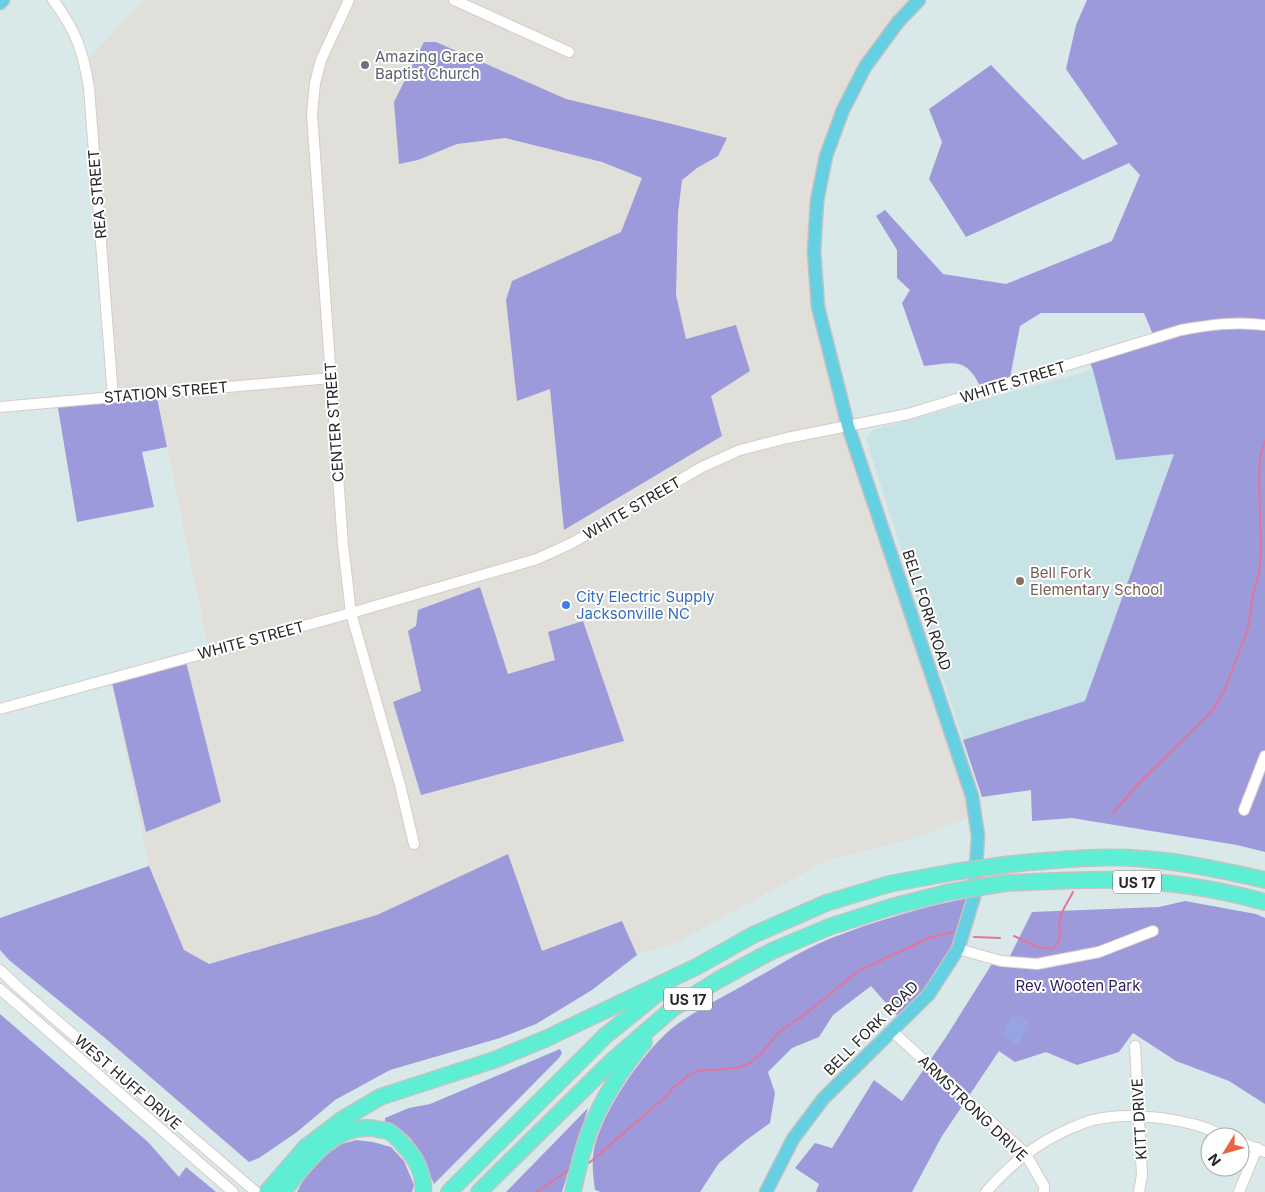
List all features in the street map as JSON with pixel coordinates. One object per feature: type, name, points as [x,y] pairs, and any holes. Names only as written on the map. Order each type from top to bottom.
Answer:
[{"type":"highway","name":"US 17","points":[[449,1192],[604,1036],[651,998],[696,967],[753,935],[826,903],[889,884],[954,872],[1011,864],[1083,858],[1144,858],[1202,866],[1265,880]]},
{"type":"highway","name":"US 17","points":[[479,1192],[612,1061],[672,1009],[718,980],[772,951],[847,921],[891,907],[950,892],[1006,883],[1119,880],[1178,885],[1243,896],[1265,902]]},
{"type":"highway","points":[[267,1192],[306,1147],[343,1119],[380,1097],[494,1060],[545,1039],[696,967]]},
{"type":"highway","points":[[573,1192],[579,1164],[590,1130],[607,1097],[624,1067],[672,1009]]},
{"type":"highway","points":[[282,1192],[307,1162],[330,1141],[348,1130],[367,1127],[388,1131],[407,1148],[420,1169],[423,1192]]},
{"type":"main road","points":[[0,3],[3,0]]},
{"type":"main road","name":"BELL FORK ROAD","points":[[766,1192],[793,1139],[823,1099],[929,994],[958,949],[974,897],[978,836],[972,796],[848,426],[818,307],[814,251],[817,201],[826,156],[842,110],[865,67],[898,22],[919,0]]},
{"type":"street","name":"REA STREET","points":[[53,0],[80,43],[89,88],[113,397]]},
{"type":"street","name":"CENTER STREET","points":[[349,0],[321,60],[315,83],[312,114],[342,545],[351,613],[400,785],[414,844]]},
{"type":"street","points":[[454,0],[569,52]]},
{"type":"street","name":"WHITE STREET","points":[[0,709],[351,613],[538,559],[572,543],[702,467],[740,450],[787,438],[908,414],[1181,330],[1211,324],[1243,322],[1265,325]]},
{"type":"street","name":"STATION STREET","points":[[0,407],[331,378]]},
{"type":"street","points":[[1244,810],[1265,756]]},
{"type":"street","points":[[958,949],[1001,961],[1038,964],[1098,952],[1153,931]]},
{"type":"street","name":"WEST HUFF DRIVE","points":[[0,970],[256,1192]]},
{"type":"street","name":"WEST HUFF DRIVE","points":[[0,989],[232,1192]]},
{"type":"street","name":"ARMSTRONG DRIVE","points":[[892,1031],[1025,1154],[1044,1186],[1044,1192]]},
{"type":"street","name":"KITT DRIVE","points":[[1135,1046],[1142,1175],[1139,1192]]},
{"type":"street","points":[[986,1192],[1001,1175],[1025,1154],[1057,1135],[1092,1120],[1138,1116],[1158,1117],[1202,1127]]},
{"type":"street","points":[[1239,1192],[1261,1150]]},
{"type":"shaded area","points":[[144,0],[919,0],[843,110],[817,201],[818,307],[975,815],[911,839],[826,861],[677,942],[637,955],[622,921],[541,952],[508,854],[377,915],[209,964],[184,950],[149,866],[111,678],[209,651],[156,393],[113,397],[85,63]]},
{"type":"shaded area","name":"Bell Fork Elementary School","points":[[1093,370],[1116,460],[1175,453],[1085,702],[963,740],[866,439],[872,430]]},
{"type":"shaded area","points":[[1014,1013],[1030,1022],[1018,1045],[1002,1036]]},
{"type":"green space","points":[[1087,0],[1265,0],[1265,852],[1237,845],[1072,818],[1032,821],[1031,790],[982,797],[963,740],[1085,701],[1174,454],[1116,460],[1093,370],[1088,358],[1154,337],[1144,313],[1041,313],[1020,326],[1009,383],[983,392],[972,373],[960,364],[945,363],[924,366],[902,303],[910,290],[897,278],[897,250],[876,216],[885,210],[943,274],[1006,284],[1112,241],[1140,175],[1129,163],[966,237],[929,179],[942,142],[929,109],[991,65],[1083,160],[1118,144],[1066,69],[1076,25]]},
{"type":"green space","points":[[424,42],[436,42],[566,99],[727,138],[718,156],[697,168],[682,180],[678,213],[676,295],[686,339],[736,325],[750,371],[711,396],[722,436],[564,530],[550,389],[517,401],[506,300],[512,281],[621,232],[642,178],[602,162],[505,138],[457,144],[418,160],[399,164],[394,102]]},
{"type":"green space","points":[[156,393],[167,447],[142,452],[154,507],[77,522],[57,402]]},
{"type":"green space","points":[[480,587],[508,674],[555,660],[548,632],[583,621],[624,741],[421,795],[393,702],[421,691],[408,631],[416,626],[418,610]]},
{"type":"green space","points":[[185,658],[221,802],[146,832],[111,678]]},
{"type":"green space","points":[[508,854],[542,951],[622,921],[637,955],[592,990],[536,1024],[500,1038],[390,1070],[335,1100],[297,1132],[259,1158],[249,1162],[105,1038],[9,960],[0,950],[0,918],[149,866],[184,950],[209,964],[377,915]]},
{"type":"green space","points":[[974,897],[958,949],[902,1021],[871,986],[833,1015],[819,1037],[792,1048],[768,1072],[775,1093],[770,1123],[719,1163],[700,1192],[601,1192],[595,1190],[593,1156],[600,1130],[607,1115],[626,1082],[648,1052],[671,1029],[709,1004],[819,943],[900,915]]},
{"type":"green space","name":"Rev. Wooten Park","points":[[1185,901],[1256,914],[1265,918],[1265,1104],[1229,1081],[1176,1061],[1133,1033],[1119,1052],[1077,1065],[1046,1052],[1015,1062],[999,1051],[942,1136],[912,1192],[816,1192],[819,1184],[795,1168],[815,1143],[832,1148],[874,1080],[902,1101],[946,1037],[995,959],[1007,962],[1032,912],[1159,907]]},
{"type":"green space","points":[[0,1014],[148,1142],[179,1177],[186,1167],[216,1192],[0,1192]]},
{"type":"green space","points":[[560,1049],[562,1053],[559,1058],[434,1184],[416,1146],[403,1132],[385,1124],[385,1118],[409,1108],[430,1104]]},
{"type":"green space","points":[[588,1108],[562,1192],[506,1192]]},
{"type":"green space","points":[[356,1140],[391,1147],[404,1161],[414,1185],[412,1192],[297,1192],[319,1161],[339,1146]]},
{"type":"waterway","points":[[1113,813],[1138,784],[1207,716],[1215,707],[1225,689],[1248,628],[1253,594],[1259,574],[1261,551],[1259,478],[1260,457],[1265,441]]},
{"type":"waterway","points":[[1014,936],[1037,947],[1053,949],[1060,937],[1059,923],[1061,915],[1073,892]]},
{"type":"waterway","points":[[589,1163],[688,1076],[697,1071],[737,1068],[750,1063],[762,1053],[778,1033],[809,1011],[858,971],[929,938],[953,932]]},
{"type":"waterway","points":[[974,937],[1000,938]]},
{"type":"waterway","points":[[537,1192],[568,1170]]},
{"type":"place","name":"Amazing Grace Baptist Church","points":[[365,65]]},
{"type":"place","name":"Bell Fork Elementary School","points":[[1020,581]]},
{"type":"place","name":"City Electric Supply Jacksonville NC","points":[[566,605]]}]
